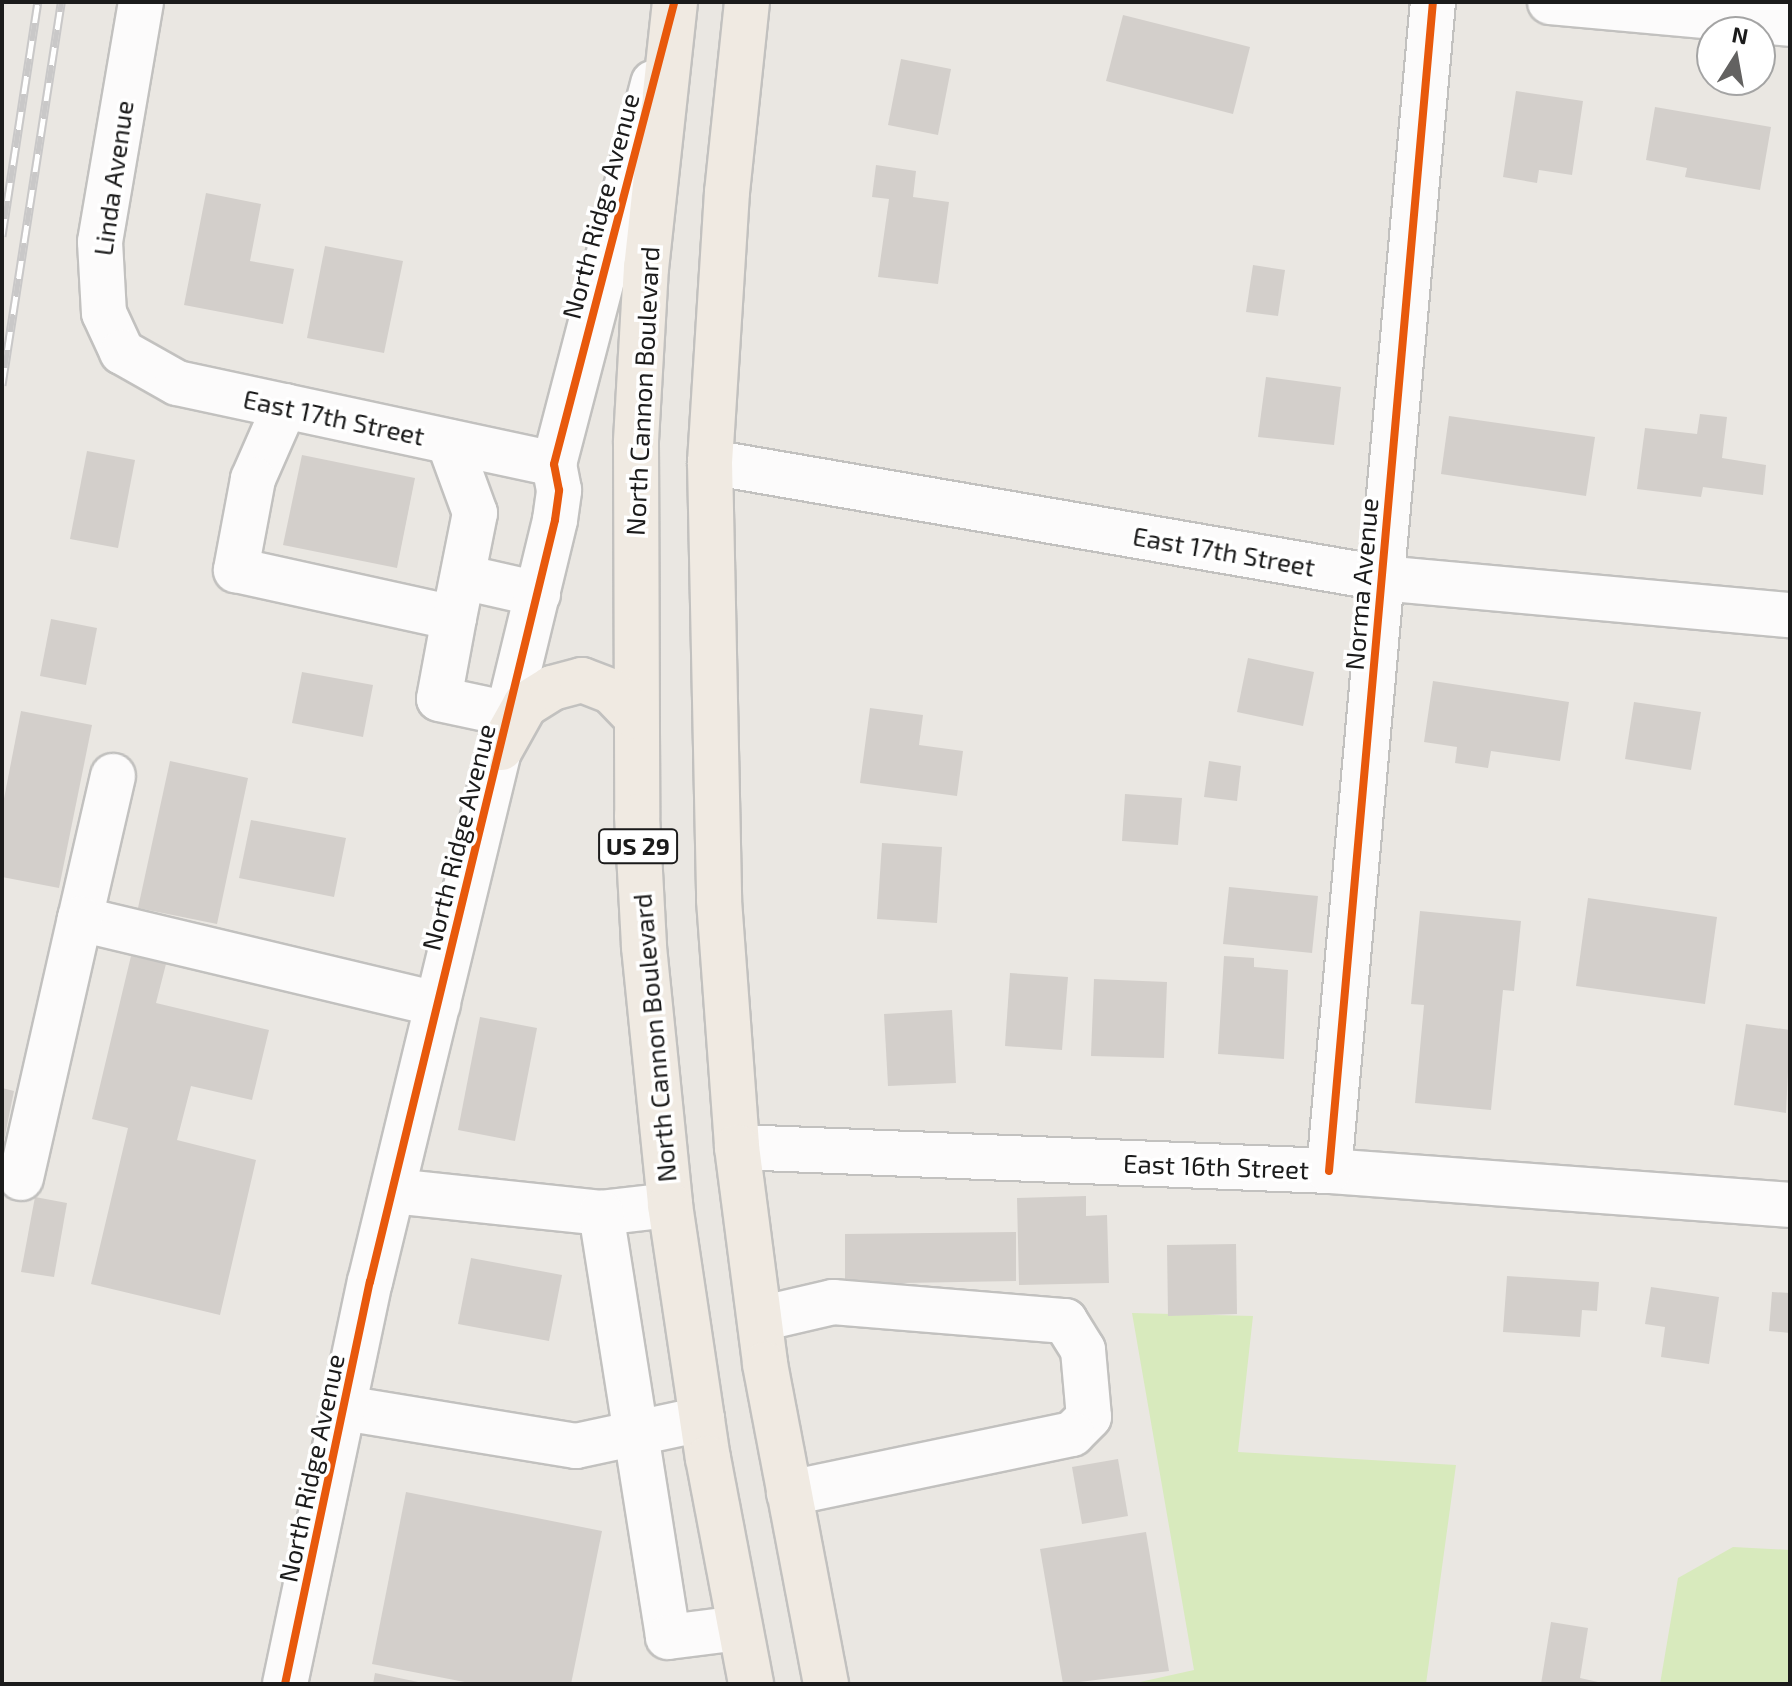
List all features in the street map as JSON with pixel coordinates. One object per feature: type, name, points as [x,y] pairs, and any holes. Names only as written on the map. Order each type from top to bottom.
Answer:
[{"type":"main road","name":"North Cannon Boulevard","points":[[674,2],[646,267],[637,427],[636,717],[644,947],[670,1205],[702,1419],[751,1684]]},
{"type":"main road","name":"US 29","points":[[747,2],[727,192],[710,462],[713,778],[737,1147],[760,1319],[789,1493],[826,1684]]},
{"type":"main road","points":[[505,731],[525,705],[552,688],[582,680],[611,691],[636,717]]},
{"type":"street","name":"Linda Avenue","points":[[122,352],[104,313],[100,242],[141,2]]},
{"type":"street","name":"North Ridge Avenue","points":[[285,1684],[393,1191],[555,520],[559,490],[554,464],[674,2]]},
{"type":"street","name":"Norma Avenue","points":[[1329,1171],[1433,2]]},
{"type":"street","points":[[1550,2],[1790,24]]},
{"type":"street","name":"East 17th Street","points":[[122,352],[177,383],[554,464]]},
{"type":"street","points":[[285,406],[253,479],[236,570],[458,597],[538,594]]},
{"type":"street","points":[[449,442],[475,513],[439,699],[505,731]]},
{"type":"street","name":"East 17th Street","points":[[710,462],[1381,578],[1790,615]]},
{"type":"street","points":[[21,1178],[113,776]]},
{"type":"street","points":[[80,919],[438,1004]]},
{"type":"street","name":"East 16th Street","points":[[737,1147],[1329,1171],[1790,1205]]},
{"type":"street","points":[[393,1191],[601,1213],[670,1205]]},
{"type":"street","points":[[601,1213],[668,1637],[739,1628]]},
{"type":"street","points":[[760,1319],[833,1302],[1065,1321],[1083,1350],[1089,1417],[1072,1434],[789,1493]]},
{"type":"street","points":[[344,1408],[576,1446],[702,1419]]},
{"type":"green space","points":[[1132,1313],[1253,1316],[1238,1452],[1456,1465],[1426,1684],[1131,1684],[1194,1670]]},
{"type":"green space","points":[[1733,1547],[1790,1550],[1790,1684],[1660,1684],[1678,1578]]},
{"type":"building","points":[[1123,15],[1250,47],[1233,114],[1106,81]]},
{"type":"building","points":[[901,59],[951,69],[938,135],[888,125]]},
{"type":"building","points":[[1516,91],[1583,101],[1572,175],[1539,170],[1537,183],[1503,177]]},
{"type":"building","points":[[1655,107],[1771,127],[1760,190],[1685,177],[1687,168],[1646,160]]},
{"type":"building","points":[[876,165],[916,171],[913,197],[949,202],[938,284],[878,277],[889,199],[872,197]]},
{"type":"building","points":[[206,193],[261,204],[250,261],[294,269],[283,324],[184,305]]},
{"type":"building","points":[[325,246],[403,261],[384,353],[307,338]]},
{"type":"building","points":[[1253,265],[1285,270],[1278,316],[1246,312]]},
{"type":"building","points":[[1266,377],[1341,387],[1334,445],[1258,437]]},
{"type":"building","points":[[1700,414],[1727,417],[1722,458],[1766,465],[1763,495],[1703,487],[1701,497],[1637,489],[1645,428],[1697,434]]},
{"type":"building","points":[[1449,416],[1595,437],[1586,496],[1441,474]]},
{"type":"building","points":[[87,451],[135,460],[118,548],[70,539]]},
{"type":"building","points":[[302,455],[415,478],[397,568],[283,545]]},
{"type":"building","points":[[51,619],[97,628],[86,685],[40,676]]},
{"type":"building","points":[[1248,658],[1314,672],[1303,726],[1237,712]]},
{"type":"building","points":[[302,672],[373,685],[363,737],[292,723]]},
{"type":"building","points":[[1433,681],[1569,702],[1560,761],[1491,751],[1488,768],[1455,763],[1457,747],[1424,742]]},
{"type":"building","points":[[1634,702],[1701,712],[1691,770],[1625,759]]},
{"type":"building","points":[[870,708],[923,715],[919,745],[963,751],[957,796],[860,783]]},
{"type":"building","points":[[21,711],[92,725],[59,888],[2,877],[2,809]]},
{"type":"building","points":[[170,761],[248,778],[217,924],[138,908]]},
{"type":"building","points":[[1209,761],[1241,766],[1237,801],[1204,797]]},
{"type":"building","points":[[1125,794],[1182,798],[1178,845],[1122,841]]},
{"type":"building","points":[[251,820],[346,838],[334,897],[239,878]]},
{"type":"building","points":[[882,843],[942,847],[937,923],[877,919]]},
{"type":"building","points":[[1229,887],[1318,896],[1312,953],[1223,944]]},
{"type":"building","points":[[1588,898],[1717,917],[1705,1004],[1576,986]]},
{"type":"building","points":[[1420,911],[1521,921],[1514,991],[1503,990],[1491,1110],[1415,1103],[1424,1005],[1411,1004]]},
{"type":"building","points":[[131,956],[166,964],[156,1003],[269,1030],[252,1100],[191,1086],[177,1140],[256,1160],[220,1315],[91,1284],[128,1128],[92,1119]]},
{"type":"building","points":[[1224,956],[1254,958],[1254,967],[1288,970],[1284,1059],[1218,1054]]},
{"type":"building","points":[[1010,973],[1068,977],[1062,1050],[1005,1046]]},
{"type":"building","points":[[1094,979],[1167,982],[1164,1058],[1091,1056]]},
{"type":"building","points":[[952,1010],[956,1083],[888,1086],[884,1014]]},
{"type":"building","points":[[480,1017],[537,1028],[515,1141],[458,1130]]},
{"type":"building","points":[[1746,1024],[1790,1030],[1786,1113],[1734,1105]]},
{"type":"building","points":[[2,1088],[14,1091],[3,1145],[2,1145]]},
{"type":"building","points":[[1086,1196],[1086,1216],[1107,1215],[1109,1283],[1019,1285],[1017,1198]]},
{"type":"building","points":[[35,1197],[67,1203],[54,1277],[21,1272]]},
{"type":"building","points":[[1016,1232],[1016,1281],[845,1284],[845,1234]]},
{"type":"building","points":[[1236,1244],[1237,1314],[1168,1316],[1167,1245]]},
{"type":"building","points":[[471,1258],[562,1275],[549,1341],[458,1324]]},
{"type":"building","points":[[1507,1276],[1599,1282],[1597,1311],[1582,1310],[1580,1337],[1503,1332]]},
{"type":"building","points":[[1651,1287],[1719,1297],[1709,1364],[1661,1357],[1665,1327],[1645,1324]]},
{"type":"building","points":[[1772,1292],[1790,1293],[1790,1333],[1769,1331]]},
{"type":"building","points":[[1118,1459],[1128,1516],[1082,1524],[1072,1467]]},
{"type":"building","points":[[406,1492],[602,1531],[571,1684],[475,1684],[372,1664]]},
{"type":"building","points":[[1146,1532],[1169,1671],[1063,1684],[1040,1549]]},
{"type":"building","points":[[1551,1622],[1588,1628],[1580,1678],[1607,1684],[1541,1684]]},
{"type":"building","points":[[375,1673],[423,1683],[423,1684],[373,1684]]},
{"type":"railway","points":[[2,236],[38,2]]},
{"type":"railway","points":[[2,385],[61,2]]},
{"type":"cycle path","points":[[285,1684],[370,1282],[555,520],[559,490],[554,464],[674,2]]},
{"type":"cycle path","points":[[1329,1171],[1433,2]]}]
